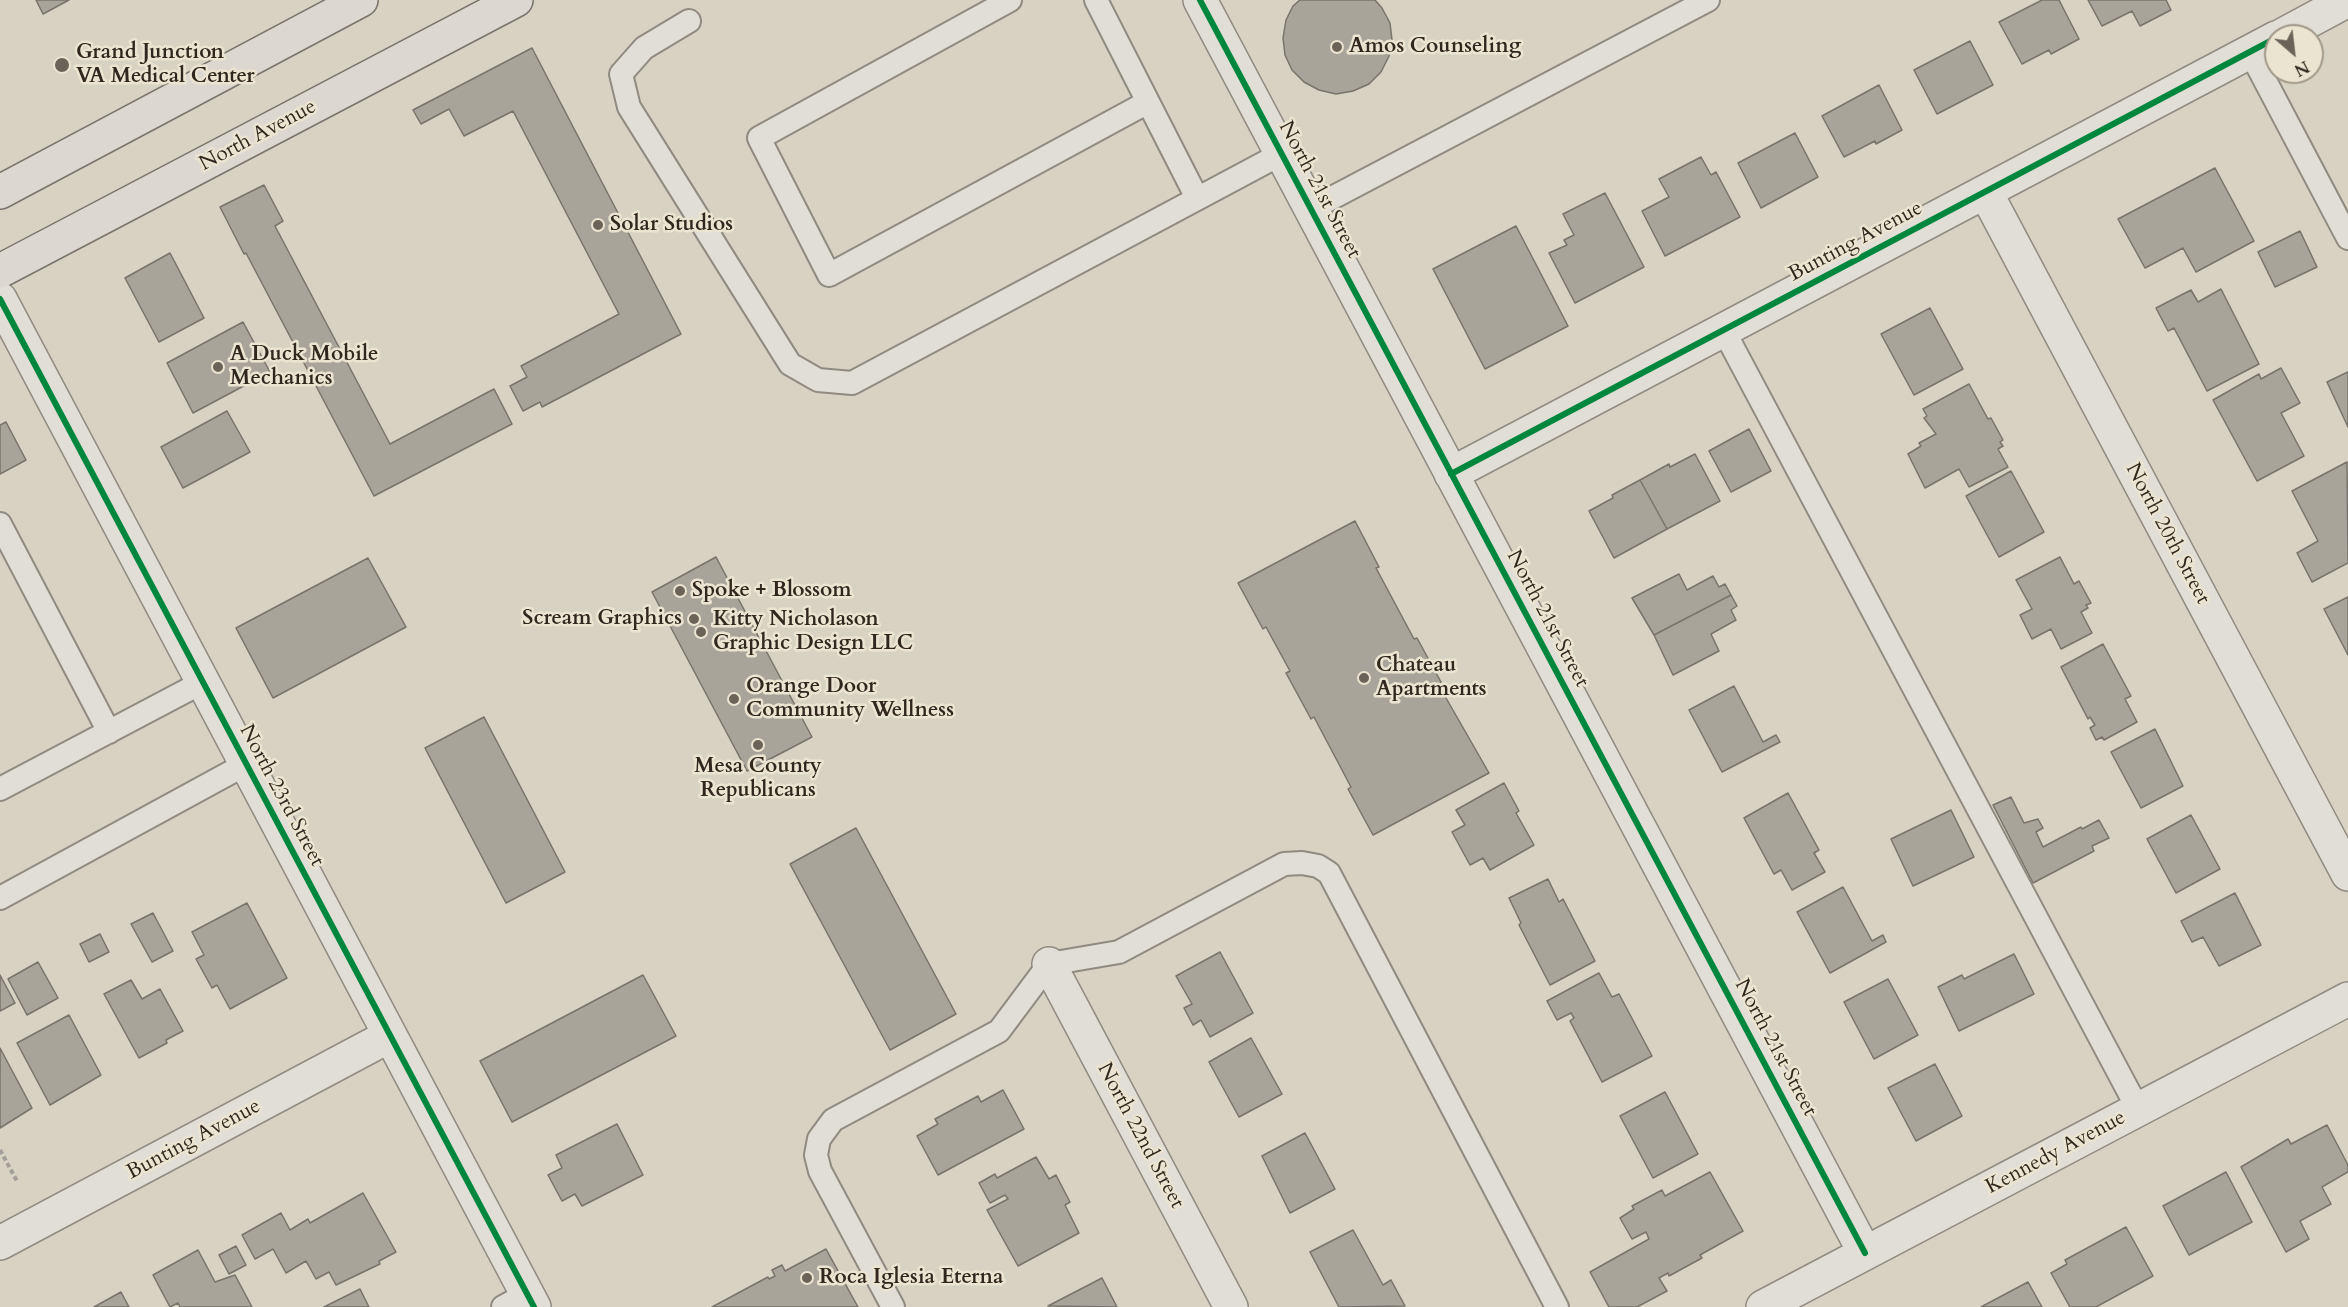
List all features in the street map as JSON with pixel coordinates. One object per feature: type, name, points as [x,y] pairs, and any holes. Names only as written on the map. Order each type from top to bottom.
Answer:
[{"type":"main road","points":[[0,192],[361,0]]},
{"type":"main road","name":"North Avenue","points":[[0,271],[516,0]]},
{"type":"street","name":"North 21st Street","points":[[1200,0],[1865,1253]]},
{"type":"street","points":[[2303,24],[2348,0]]},
{"type":"street","name":"Bunting Avenue","points":[[1451,474],[2263,45]]},
{"type":"street","name":"North 20th Street","points":[[1986,193],[2348,874]]},
{"type":"street","name":"North 23rd Street","points":[[0,299],[389,1036],[521,1303]]},
{"type":"street","name":"North 22nd Street","points":[[1049,964],[1231,1307]]},
{"type":"street","name":"Kennedy Avenue","points":[[1763,1307],[2348,999]]},
{"type":"street","name":"Bunting Avenue","points":[[0,1243],[389,1036]]},
{"type":"lane","points":[[1010,0],[759,138],[830,275],[1148,102]]},
{"type":"lane","points":[[1096,0],[1197,198]]},
{"type":"lane","points":[[1311,209],[1708,0]]},
{"type":"lane","points":[[688,21],[644,48],[621,75],[628,107],[790,364],[818,380],[852,383],[1281,154]]},
{"type":"lane","points":[[2263,45],[2348,238]]},
{"type":"lane","points":[[1724,331],[2138,1109]]},
{"type":"lane","points":[[0,524],[109,732]]},
{"type":"lane","points":[[0,789],[201,683]]},
{"type":"lane","points":[[0,898],[246,764]]},
{"type":"lane","points":[[893,1307],[820,1171],[816,1155],[819,1139],[834,1120],[999,1031],[1049,964],[1119,952],[1284,864],[1302,863],[1318,866],[1329,873],[1557,1307]]},
{"type":"path","points":[[0,1149],[17,1181]]},
{"type":"building","points":[[36,0],[69,0],[43,14]]},
{"type":"building","name":"Amos Counseling","points":[[1300,0],[1375,0],[1382,8],[1390,23],[1392,40],[1389,56],[1381,72],[1369,84],[1353,91],[1336,94],[1319,90],[1304,82],[1292,70],[1285,55],[1283,38],[1286,20],[1293,6]]},
{"type":"building","points":[[2042,0],[2059,0],[2079,39],[2051,54],[2049,50],[2022,64],[1999,22]]},
{"type":"building","points":[[2088,0],[2166,0],[2171,10],[2140,26],[2132,11],[2102,26]]},
{"type":"building","points":[[1970,41],[1993,85],[1937,114],[1914,70]]},
{"type":"building","name":"Solar Studios","points":[[532,48],[681,334],[542,407],[540,402],[523,411],[510,386],[527,377],[521,366],[619,314],[513,111],[464,136],[449,109],[421,124],[413,110]]},
{"type":"building","points":[[1879,85],[1902,130],[1844,157],[1822,116]]},
{"type":"building","points":[[1795,133],[1818,177],[1761,208],[1738,163]]},
{"type":"building","points":[[1701,157],[1711,175],[1716,172],[1740,217],[1665,256],[1642,211],[1669,197],[1659,179]]},
{"type":"building","points":[[2215,168],[2254,241],[2196,272],[2183,248],[2145,268],[2118,219]]},
{"type":"building","points":[[264,185],[283,221],[275,226],[390,444],[494,389],[512,424],[374,496],[220,207]]},
{"type":"building","points":[[1605,193],[1644,267],[1575,303],[1549,253],[1567,245],[1564,240],[1574,235],[1563,214]]},
{"type":"building","points":[[1516,226],[1568,326],[1485,369],[1433,269]]},
{"type":"building","points":[[2300,231],[2317,267],[2275,287],[2258,252]]},
{"type":"building","points":[[170,253],[204,318],[159,342],[125,278]]},
{"type":"building","points":[[2221,289],[2259,364],[2207,391],[2174,328],[2168,331],[2156,308],[2191,290],[2198,302]]},
{"type":"building","points":[[1930,308],[1963,369],[1914,395],[1881,334]]},
{"type":"building","name":"A Duck Mobile Mechanics","points":[[243,322],[270,372],[193,413],[167,363]]},
{"type":"building","points":[[2281,368],[2300,403],[2281,413],[2304,456],[2257,481],[2213,400],[2259,374],[2261,379]]},
{"type":"building","points":[[2348,372],[2348,427],[2327,382]]},
{"type":"building","points":[[1969,384],[1988,419],[1991,418],[2003,440],[2000,442],[2003,446],[1998,449],[2008,467],[1969,487],[1959,469],[1925,488],[1908,454],[1921,446],[1919,443],[1936,434],[1924,418],[1927,416],[1923,409]]},
{"type":"building","points":[[227,411],[250,452],[183,488],[161,447]]},
{"type":"building","points":[[6,422],[26,460],[0,474],[0,425]]},
{"type":"building","points":[[1749,429],[1771,471],[1731,492],[1709,451]]},
{"type":"building","points":[[1695,454],[1720,501],[1667,529],[1640,480],[1669,464],[1670,467]]},
{"type":"building","points":[[2347,462],[2348,563],[2312,582],[2297,553],[2318,541],[2292,491]]},
{"type":"building","points":[[2011,471],[2044,532],[1999,557],[1966,496]]},
{"type":"building","points":[[1640,480],[1667,529],[1614,558],[1589,511]]},
{"type":"building","name":"Chateau Apartments","points":[[1355,521],[1379,567],[1376,568],[1414,639],[1417,638],[1441,682],[1438,684],[1489,773],[1373,835],[1314,717],[1311,719],[1286,673],[1290,671],[1266,627],[1263,629],[1238,583]]},
{"type":"building","points":[[716,557],[812,737],[747,771],[652,592]]},
{"type":"building","points":[[2060,557],[2074,584],[2079,581],[2091,603],[2086,605],[2088,608],[2081,612],[2092,633],[2061,649],[2051,629],[2032,639],[2020,615],[2032,609],[2016,580]]},
{"type":"building","points":[[368,558],[406,627],[273,698],[236,628]]},
{"type":"building","points":[[1679,574],[1687,590],[1713,576],[1719,587],[1725,584],[1731,595],[1654,635],[1632,598]]},
{"type":"building","points":[[1731,595],[1737,606],[1731,610],[1736,620],[1711,634],[1719,651],[1673,675],[1654,635]]},
{"type":"building","points":[[2348,597],[2348,655],[2324,609]]},
{"type":"building","points":[[2103,644],[2131,696],[2125,699],[2137,722],[2104,740],[2102,737],[2096,740],[2090,728],[2095,725],[2090,717],[2088,719],[2061,667]]},
{"type":"building","points":[[1734,686],[1763,742],[1776,735],[1780,742],[1722,772],[1689,710]]},
{"type":"building","points":[[484,717],[565,872],[506,903],[425,748]]},
{"type":"building","points":[[2155,729],[2183,786],[2141,808],[2111,752]]},
{"type":"building","points":[[1504,783],[1519,811],[1516,813],[1534,845],[1490,870],[1483,858],[1470,865],[1452,832],[1465,825],[1456,810]]},
{"type":"building","points":[[1788,793],[1819,850],[1814,853],[1825,872],[1792,890],[1781,870],[1774,874],[1744,818]]},
{"type":"building","points":[[2011,797],[2024,823],[2038,819],[2043,828],[2036,832],[2043,847],[2099,820],[2109,838],[2092,846],[2094,851],[2033,883],[1993,805]]},
{"type":"building","points":[[1951,810],[1974,857],[1913,886],[1891,839]]},
{"type":"building","points":[[2191,815],[2220,869],[2176,893],[2147,839]]},
{"type":"building","points":[[856,828],[956,1014],[890,1050],[790,864]]},
{"type":"building","points":[[1548,879],[1559,902],[1563,899],[1595,961],[1550,985],[1519,925],[1521,923],[1509,898]]},
{"type":"building","points":[[1843,887],[1872,941],[1883,935],[1886,942],[1830,973],[1797,912]]},
{"type":"building","points":[[2235,893],[2261,945],[2219,966],[2203,937],[2192,942],[2181,921]]},
{"type":"building","points":[[247,903],[287,978],[230,1009],[217,985],[212,988],[196,959],[204,955],[192,932]]},
{"type":"building","points":[[153,913],[173,951],[152,962],[131,924]]},
{"type":"building","points":[[100,934],[109,952],[89,962],[80,944]]},
{"type":"building","points":[[1220,952],[1253,1013],[1210,1037],[1201,1020],[1193,1025],[1184,1008],[1192,1004],[1176,976]]},
{"type":"building","points":[[2014,954],[2034,994],[1959,1031],[1938,987],[1962,975],[1964,979]]},
{"type":"building","points":[[38,962],[58,998],[27,1015],[8,979]]},
{"type":"building","points":[[1599,973],[1612,997],[1619,994],[1652,1056],[1602,1082],[1570,1021],[1574,1018],[1571,1013],[1557,1020],[1547,1001]]},
{"type":"building","points":[[0,975],[15,1003],[0,1011]]},
{"type":"building","points":[[643,975],[676,1036],[512,1122],[480,1061]]},
{"type":"building","points":[[1888,979],[1918,1035],[1874,1059],[1844,1002]]},
{"type":"building","points":[[131,980],[142,999],[160,989],[183,1031],[166,1040],[167,1043],[139,1058],[104,994]]},
{"type":"building","points":[[69,1015],[101,1075],[50,1105],[17,1043]]},
{"type":"building","points":[[1251,1038],[1282,1094],[1239,1117],[1209,1062]]},
{"type":"building","points":[[0,1048],[32,1108],[0,1128]]},
{"type":"building","points":[[1935,1064],[1962,1116],[1916,1141],[1888,1088]]},
{"type":"building","points":[[1003,1090],[1024,1129],[938,1175],[917,1136],[938,1124],[935,1119],[978,1096],[981,1102]]},
{"type":"building","points":[[1665,1092],[1698,1154],[1653,1178],[1620,1116]]},
{"type":"building","points":[[617,1124],[643,1175],[582,1206],[575,1194],[562,1201],[548,1175],[562,1168],[556,1155]]},
{"type":"building","points":[[2327,1125],[2348,1165],[2348,1172],[2322,1187],[2331,1204],[2300,1221],[2309,1239],[2286,1252],[2241,1167],[2288,1139],[2291,1144]]},
{"type":"building","points":[[1305,1133],[1335,1189],[1290,1213],[1262,1156]]},
{"type":"building","points":[[1036,1157],[1049,1179],[1056,1175],[1070,1202],[1065,1205],[1079,1233],[1018,1266],[987,1210],[1008,1199],[1005,1195],[990,1203],[979,1183],[995,1174],[997,1178]]},
{"type":"building","points":[[1710,1172],[1743,1231],[1700,1255],[1702,1258],[1669,1276],[1668,1273],[1659,1278],[1667,1291],[1637,1307],[1609,1307],[1590,1272],[1649,1239],[1646,1232],[1632,1239],[1620,1218],[1634,1209],[1632,1206],[1662,1190],[1665,1196]]},
{"type":"building","points":[[2226,1172],[2252,1222],[2189,1255],[2163,1206]]},
{"type":"building","points":[[363,1193],[396,1252],[379,1261],[380,1264],[336,1285],[329,1272],[316,1279],[306,1261],[286,1273],[273,1249],[255,1259],[242,1235],[281,1213],[290,1230],[308,1219],[310,1223]]},
{"type":"building","points":[[2126,1227],[2153,1276],[2096,1307],[2070,1307],[2051,1273],[2067,1264],[2065,1260]]},
{"type":"building","points":[[1353,1230],[1383,1285],[1391,1280],[1405,1306],[1339,1307],[1310,1252]]},
{"type":"building","points":[[236,1246],[246,1265],[229,1274],[219,1255]]},
{"type":"building","name":"Roca Iglesia Eterna","points":[[826,1249],[858,1307],[712,1307],[768,1277],[769,1279],[775,1276],[772,1270],[782,1265],[785,1271]]},
{"type":"building","points":[[198,1250],[215,1282],[235,1275],[252,1307],[180,1307],[178,1303],[170,1307],[153,1275]]},
{"type":"building","points":[[1102,1278],[1117,1307],[1048,1306]]},
{"type":"building","points":[[2028,1282],[2042,1307],[1981,1307]]},
{"type":"building","points":[[360,1289],[369,1307],[324,1307]]},
{"type":"building","points":[[121,1292],[129,1307],[94,1307]]},
{"type":"cycle path","points":[[1200,0],[1865,1253]]},
{"type":"cycle path","points":[[1451,474],[2264,44]]},
{"type":"cycle path","points":[[0,299],[534,1307]]},
{"type":"place","name":"Amos Counseling","points":[[1337,47]]},
{"type":"place","name":"Grand Junction VA Medical Center","points":[[62,65]]},
{"type":"place","name":"Solar Studios","points":[[598,225]]},
{"type":"place","name":"A Duck Mobile Mechanics","points":[[218,367]]},
{"type":"place","name":"Spoke + Blossom","points":[[680,591]]},
{"type":"place","name":"Scream Graphics","points":[[694,619]]},
{"type":"place","name":"Kitty Nicholason Graphic Design LLC","points":[[701,632]]},
{"type":"place","name":"Chateau Apartments","points":[[1364,678]]},
{"type":"place","name":"Orange Door Community Wellness","points":[[734,699]]},
{"type":"place","name":"Mesa County Republicans","points":[[758,745]]},
{"type":"place","name":"Roca Iglesia Eterna","points":[[807,1278]]}]
